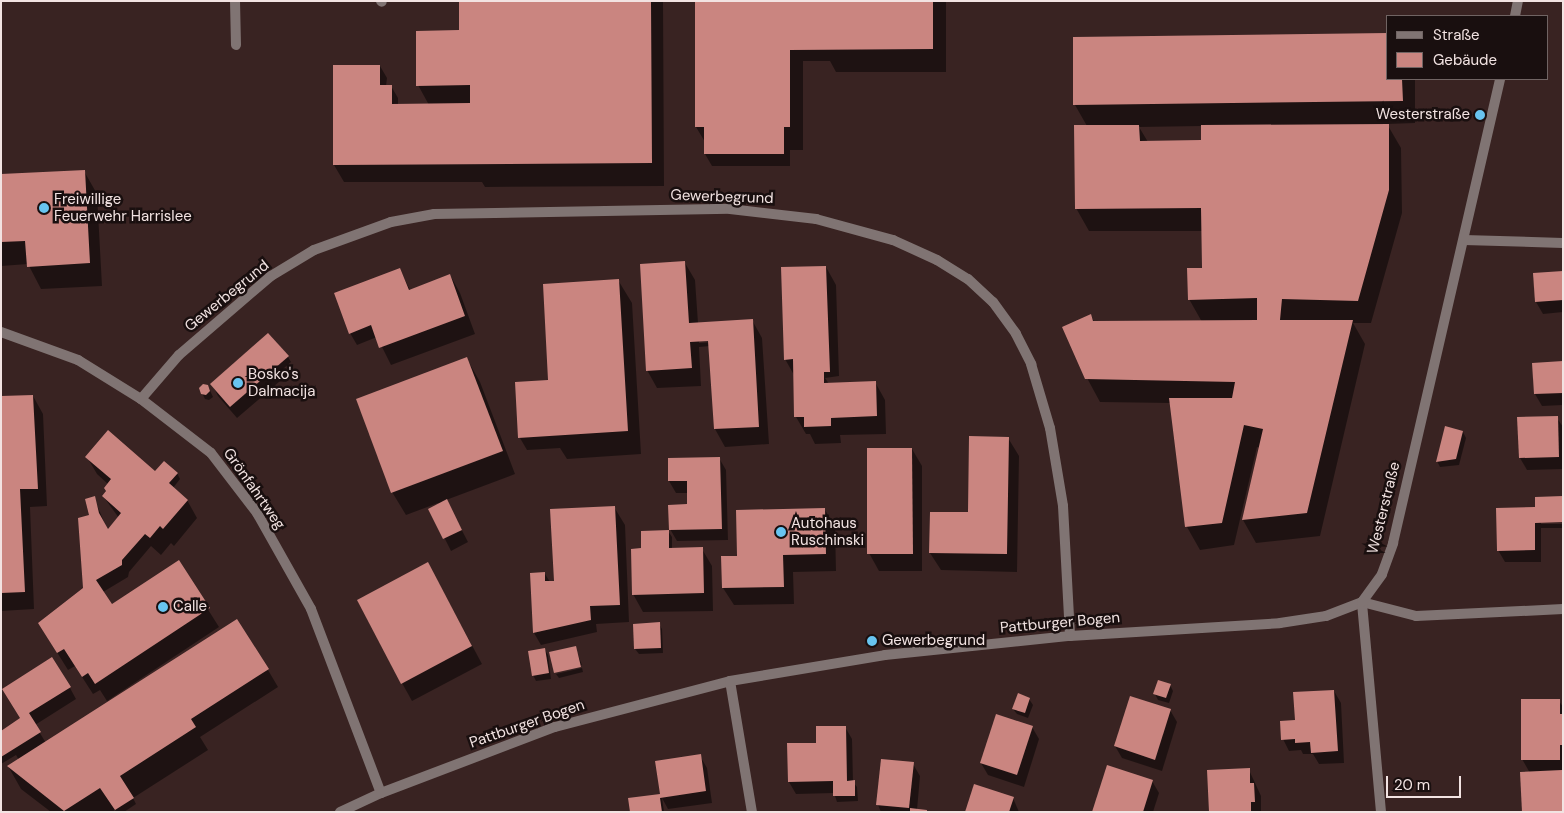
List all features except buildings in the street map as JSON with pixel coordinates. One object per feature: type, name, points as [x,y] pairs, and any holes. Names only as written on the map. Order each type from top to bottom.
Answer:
[{"type":"street","points":[[235,1],[236,45]]},
{"type":"street","points":[[1515,15],[1518,1]]},
{"type":"street","name":"Westerstraße","points":[[1362,602],[1382,574],[1393,543],[1500,80]]},
{"type":"street","name":"Gewerbegrund","points":[[141,399],[179,355],[271,276],[314,250],[391,222],[434,214],[730,209],[816,219],[893,240],[937,260],[968,279],[993,302],[1016,334],[1031,364],[1050,428],[1063,506],[1070,636]]},
{"type":"street","points":[[1464,240],[1563,243]]},
{"type":"street","name":"Grönfahrtweg","points":[[1,332],[78,360],[141,399],[211,453],[257,513],[311,609],[381,793]]},
{"type":"street","points":[[1381,812],[1362,602],[1416,616],[1563,609]]},
{"type":"street","name":"Pattburger Bogen","points":[[340,812],[381,793],[555,727],[730,682],[885,655],[1070,636],[1280,623],[1326,616],[1362,602]]},
{"type":"street","points":[[730,682],[752,812]]},
{"type":"place","name":"Westerstraße","points":[[1480,115]]},
{"type":"place","name":"Freiwillige Feuerwehr Harrislee","points":[[44,208]]},
{"type":"place","name":"Bosko's Dalmacija","points":[[238,383]]},
{"type":"place","name":"Autohaus Ruschinski","points":[[781,532]]},
{"type":"place","name":"Calle","points":[[163,607]]},
{"type":"place","name":"Gewerbegrund","points":[[872,641]]}]
